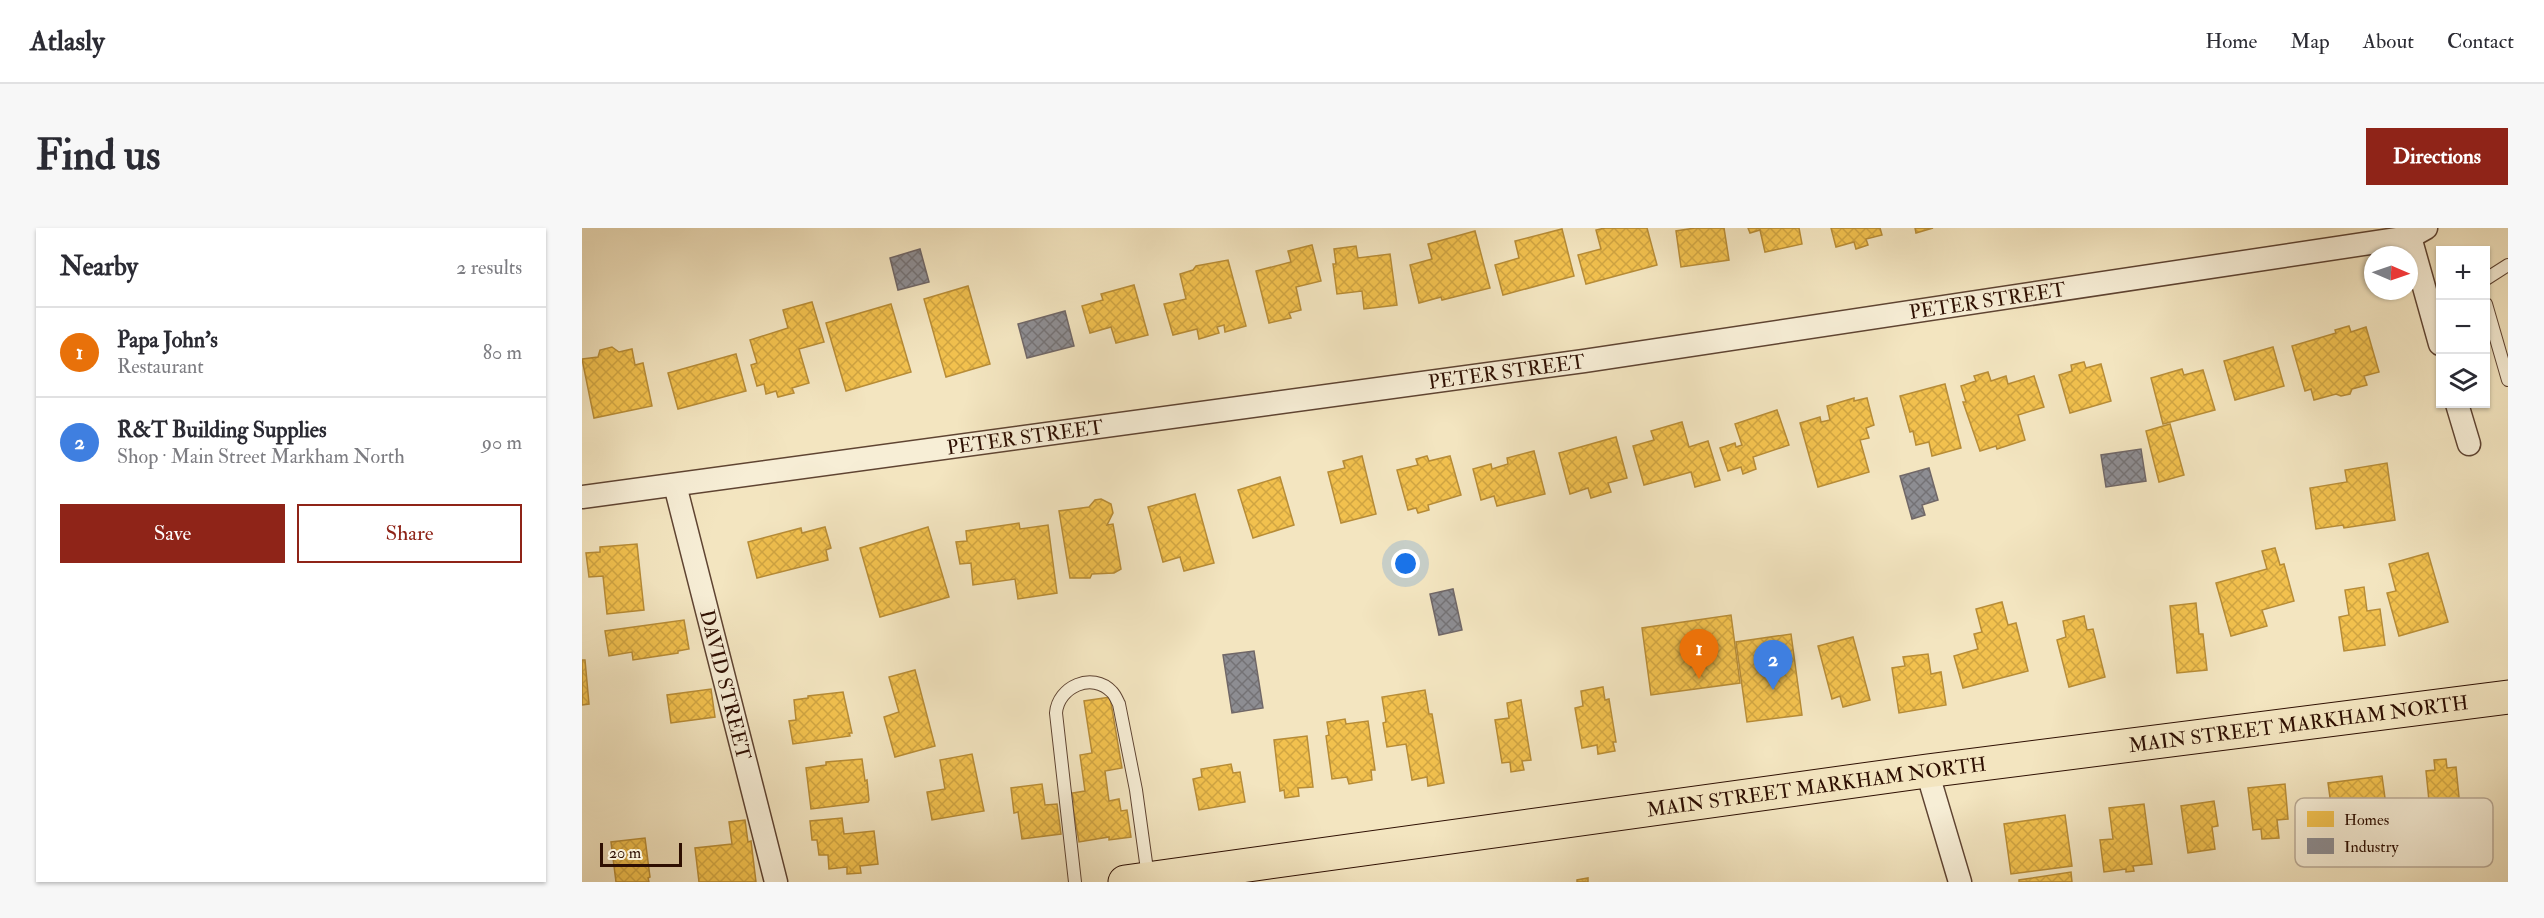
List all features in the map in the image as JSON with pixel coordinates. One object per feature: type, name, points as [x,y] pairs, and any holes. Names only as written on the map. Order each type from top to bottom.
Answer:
[{"type":"main road","name":"MAIN STREET MARKHAM NORTH","points":[[1137,880],[1927,771],[2508,697]]},
{"type":"street","points":[[2418,232],[2436,324]]},
{"type":"street","name":"PETER STREET","points":[[582,497],[1584,361],[2418,232]]},
{"type":"street","points":[[2458,408],[2469,444]]},
{"type":"street","name":"DAVID STREET","points":[[675,485],[776,882]]},
{"type":"street","points":[[1927,771],[1960,882]]},
{"type":"lane","points":[[2490,276],[2508,265]]},
{"type":"lane","points":[[2490,318],[2508,380]]},
{"type":"lane","points":[[1075,882],[1056,713],[1057,702],[1063,693],[1072,686],[1087,682],[1101,684],[1113,692],[1119,704],[1136,790],[1137,880]]},
{"type":"building: Homes","points":[[1647,228],[1657,265],[1586,284],[1578,255],[1601,249],[1596,230]]},
{"type":"building: Homes","points":[[1695,228],[1724,228],[1729,260],[1681,267],[1676,231]]},
{"type":"building: Homes","points":[[1748,228],[1799,228],[1802,244],[1765,252],[1760,230],[1750,233]]},
{"type":"building: Homes","points":[[1831,228],[1880,228],[1882,235],[1866,239],[1868,245],[1856,249],[1854,242],[1836,247]]},
{"type":"building: Homes","points":[[1915,228],[1933,228],[1916,233]]},
{"type":"building: Homes","points":[[1562,229],[1574,276],[1503,295],[1495,265],[1519,258],[1515,241]]},
{"type":"building: Homes","points":[[1475,231],[1490,288],[1442,300],[1441,297],[1419,303],[1410,265],[1432,259],[1428,244]]},
{"type":"building: Homes","points":[[1312,245],[1321,281],[1296,287],[1301,310],[1289,313],[1291,318],[1269,323],[1256,271],[1291,262],[1288,251]]},
{"type":"building: Homes","points":[[1356,246],[1358,258],[1390,254],[1397,305],[1364,309],[1362,291],[1337,294],[1333,264],[1336,264],[1334,249]]},
{"type":"building: Homes","points":[[1228,260],[1246,326],[1225,332],[1224,325],[1217,327],[1219,333],[1199,339],[1197,329],[1173,335],[1164,304],[1186,299],[1180,274],[1193,270],[1196,266]]},
{"type":"building: Homes","points":[[1134,285],[1148,335],[1116,343],[1111,327],[1090,333],[1082,306],[1103,300],[1101,294]]},
{"type":"building: Homes","points":[[968,286],[990,364],[946,377],[924,299]]},
{"type":"building: Homes","points":[[812,302],[824,342],[799,349],[809,383],[792,388],[794,393],[778,397],[776,391],[766,394],[764,384],[757,386],[751,365],[757,363],[750,340],[788,328],[783,310]]},
{"type":"building: Homes","points":[[891,304],[911,372],[846,391],[826,323]]},
{"type":"building: Homes","points":[[2349,326],[2351,332],[2366,327],[2379,372],[2364,376],[2367,385],[2352,389],[2350,394],[2341,396],[2336,394],[2314,400],[2311,389],[2305,391],[2292,346],[2336,333],[2335,330]]},
{"type":"building: Homes","points":[[612,347],[619,352],[632,349],[635,365],[643,363],[652,406],[594,418],[582,359],[598,357],[600,350]]},
{"type":"building: Homes","points":[[2273,347],[2284,386],[2235,400],[2224,361]]},
{"type":"building: Homes","points":[[736,354],[746,391],[678,409],[668,373]]},
{"type":"building: Homes","points":[[2084,362],[2086,368],[2101,364],[2111,401],[2070,413],[2059,375],[2072,371],[2071,365]]},
{"type":"building: Homes","points":[[2182,369],[2184,375],[2203,370],[2215,410],[2163,424],[2151,378]]},
{"type":"building: Homes","points":[[1988,372],[1991,381],[2006,376],[2008,384],[2034,376],[2044,407],[2018,415],[2025,440],[1997,449],[1996,446],[1980,451],[1963,402],[1966,402],[1961,386],[1976,381],[1974,376]]},
{"type":"building: Homes","points":[[1945,384],[1961,448],[1932,456],[1929,442],[1916,445],[1900,396]]},
{"type":"building: Homes","points":[[1854,398],[1854,401],[1867,398],[1874,425],[1866,428],[1869,438],[1860,440],[1869,472],[1818,487],[1800,423],[1820,417],[1821,422],[1830,420],[1827,406]]},
{"type":"building: Homes","points":[[1777,410],[1789,445],[1753,457],[1756,469],[1743,474],[1741,467],[1728,471],[1720,448],[1735,443],[1736,447],[1742,445],[1735,424]]},
{"type":"building: Homes","points":[[1682,422],[1689,447],[1708,441],[1720,480],[1695,487],[1691,472],[1644,485],[1633,446],[1654,440],[1651,431]]},
{"type":"building: Homes","points":[[2170,424],[2184,475],[2159,482],[2146,431]]},
{"type":"building: Homes","points":[[1616,437],[1627,478],[1608,483],[1611,492],[1591,498],[1588,488],[1570,494],[1559,453]]},
{"type":"building: Homes","points":[[1534,451],[1545,494],[1497,506],[1494,496],[1481,500],[1473,469],[1491,464],[1492,469],[1508,464],[1507,458]]},
{"type":"building: Homes","points":[[1362,456],[1376,514],[1341,523],[1328,472],[1345,468],[1343,461]]},
{"type":"building: Homes","points":[[1427,456],[1429,461],[1450,456],[1461,495],[1428,505],[1429,510],[1418,513],[1416,508],[1408,510],[1397,470],[1418,465],[1416,459]]},
{"type":"building: Homes","points":[[2387,463],[2395,520],[2344,528],[2343,525],[2316,529],[2310,488],[2347,482],[2345,470]]},
{"type":"building: Homes","points":[[1280,477],[1294,525],[1253,538],[1238,490]]},
{"type":"building: Homes","points":[[1195,494],[1214,563],[1184,571],[1180,557],[1163,562],[1148,507]]},
{"type":"building: Homes","points":[[1101,499],[1111,504],[1113,513],[1107,525],[1113,524],[1121,569],[1114,573],[1092,574],[1090,578],[1070,578],[1059,511],[1089,507],[1095,500]]},
{"type":"building: Homes","points":[[1019,523],[1020,529],[1048,525],[1057,593],[1018,599],[1015,579],[973,585],[971,563],[960,564],[956,542],[967,541],[966,531]]},
{"type":"building: Homes","points":[[825,527],[831,548],[826,550],[828,560],[757,578],[748,542],[801,528],[802,533]]},
{"type":"building: Homes","points":[[928,527],[949,597],[880,617],[860,548]]},
{"type":"building: Homes","points":[[637,544],[644,610],[607,614],[603,576],[589,577],[586,553],[600,552],[600,547]]},
{"type":"building: Homes","points":[[2275,548],[2280,565],[2284,564],[2294,601],[2262,610],[2267,626],[2231,636],[2216,583],[2267,569],[2262,551]]},
{"type":"building: Homes","points":[[2428,553],[2448,622],[2399,636],[2387,593],[2396,591],[2389,564]]},
{"type":"building: Homes","points":[[2364,587],[2367,611],[2380,609],[2385,645],[2344,651],[2339,617],[2349,615],[2345,590]]},
{"type":"building: Homes","points":[[2002,602],[2008,625],[2016,623],[2028,671],[1963,688],[1954,656],[1978,649],[1974,634],[1982,632],[1976,609]]},
{"type":"building: Homes","points":[[2196,603],[2199,634],[2203,634],[2207,670],[2177,673],[2170,606]]},
{"type":"building: Homes","points":[[1731,615],[1740,683],[1651,695],[1642,628]]},
{"type":"building: Homes","points":[[2084,616],[2087,630],[2093,629],[2105,677],[2069,687],[2057,640],[2066,637],[2063,621]]},
{"type":"building: Homes","points":[[684,620],[689,649],[678,651],[678,653],[633,660],[632,652],[609,656],[605,631]]},
{"type":"building: Homes","points":[[1791,634],[1802,715],[1747,722],[1736,642]]},
{"type":"building: Homes","points":[[1853,637],[1870,700],[1843,707],[1840,696],[1832,699],[1818,646]]},
{"type":"building: Homes","points":[[1928,654],[1931,674],[1941,672],[1946,705],[1899,713],[1892,668],[1905,666],[1903,657]]},
{"type":"building: Homes","points":[[582,660],[585,660],[589,704],[582,705]]},
{"type":"building: Homes","points":[[915,670],[935,746],[895,757],[884,717],[899,712],[889,677]]},
{"type":"building: Homes","points":[[1603,687],[1605,700],[1609,699],[1616,742],[1613,742],[1615,751],[1598,754],[1597,745],[1582,748],[1575,708],[1583,706],[1581,691]]},
{"type":"building: Homes","points":[[711,689],[715,717],[671,723],[667,695]]},
{"type":"building: Homes","points":[[1425,690],[1429,714],[1432,714],[1444,783],[1428,786],[1427,777],[1412,780],[1406,744],[1387,747],[1382,697]]},
{"type":"building: Homes","points":[[843,692],[852,733],[849,733],[850,736],[793,744],[789,721],[796,720],[794,700]]},
{"type":"building: Homes","points":[[1110,697],[1122,768],[1105,771],[1109,801],[1119,799],[1121,811],[1127,810],[1131,837],[1109,840],[1109,837],[1079,842],[1072,793],[1085,791],[1080,755],[1092,753],[1084,701]]},
{"type":"building: Homes","points":[[1521,700],[1531,760],[1522,761],[1524,770],[1511,772],[1510,762],[1502,763],[1495,720],[1509,718],[1507,703]]},
{"type":"building: Homes","points":[[1345,719],[1346,724],[1368,721],[1375,770],[1371,770],[1372,780],[1349,784],[1347,777],[1332,779],[1326,736],[1329,735],[1327,722]]},
{"type":"building: Homes","points":[[1307,736],[1313,787],[1298,788],[1299,796],[1285,798],[1284,790],[1280,791],[1274,740]]},
{"type":"building: Homes","points":[[972,754],[984,811],[932,820],[927,792],[945,789],[940,760]]},
{"type":"building: Homes","points":[[862,759],[865,781],[867,780],[868,802],[811,809],[806,768],[826,765],[826,762]]},
{"type":"building: Homes","points":[[2446,759],[2447,768],[2456,767],[2459,798],[2429,798],[2426,771],[2435,770],[2434,760]]},
{"type":"building: Homes","points":[[1231,764],[1233,773],[1240,772],[1245,802],[1199,810],[1193,779],[1202,777],[1201,769]]},
{"type":"building: Homes","points":[[2382,776],[2385,798],[2330,798],[2328,783]]},
{"type":"building: Homes","points":[[1042,784],[1045,805],[1057,804],[1061,834],[1022,839],[1018,812],[1014,813],[1011,788]]},
{"type":"building: Homes","points":[[2285,784],[2288,819],[2277,820],[2279,838],[2262,839],[2261,829],[2253,830],[2248,788]]},
{"type":"building: Homes","points":[[2214,801],[2218,826],[2212,827],[2215,849],[2188,853],[2181,806]]},
{"type":"building: Homes","points":[[2144,804],[2152,864],[2133,866],[2134,871],[2126,872],[2126,869],[2104,872],[2100,840],[2113,839],[2109,808]]},
{"type":"building: Homes","points":[[2065,815],[2072,866],[2011,874],[2004,824]]},
{"type":"building: Homes","points":[[842,818],[844,834],[874,831],[878,864],[860,866],[861,873],[847,874],[847,867],[829,869],[828,855],[819,855],[817,840],[812,840],[810,821]]},
{"type":"building: Homes","points":[[745,820],[748,842],[751,841],[756,882],[699,882],[695,848],[732,844],[729,822]]},
{"type":"building: Homes","points":[[645,838],[649,882],[616,882],[611,842]]},
{"type":"building: Homes","points":[[2071,872],[2072,882],[2019,882],[2019,880]]},
{"type":"building: Homes","points":[[1588,878],[1588,882],[1577,882],[1577,880]]},
{"type":"building: Industry","points":[[920,249],[929,282],[898,290],[890,258]]},
{"type":"building: Industry","points":[[1065,311],[1074,346],[1027,358],[1018,324]]},
{"type":"building: Industry","points":[[2141,449],[2146,481],[2106,487],[2101,455]]},
{"type":"building: Industry","points":[[1929,468],[1938,500],[1922,505],[1925,515],[1912,519],[1900,476]]},
{"type":"building: Industry","points":[[1453,589],[1462,630],[1439,635],[1430,594]]},
{"type":"building: Industry","points":[[1254,651],[1263,708],[1232,713],[1223,655]]},
{"type":"place","name":"Papa John's","points":[[1699,679]]},
{"type":"place","name":"R&T Building Supplies","points":[[1773,690]]}]
